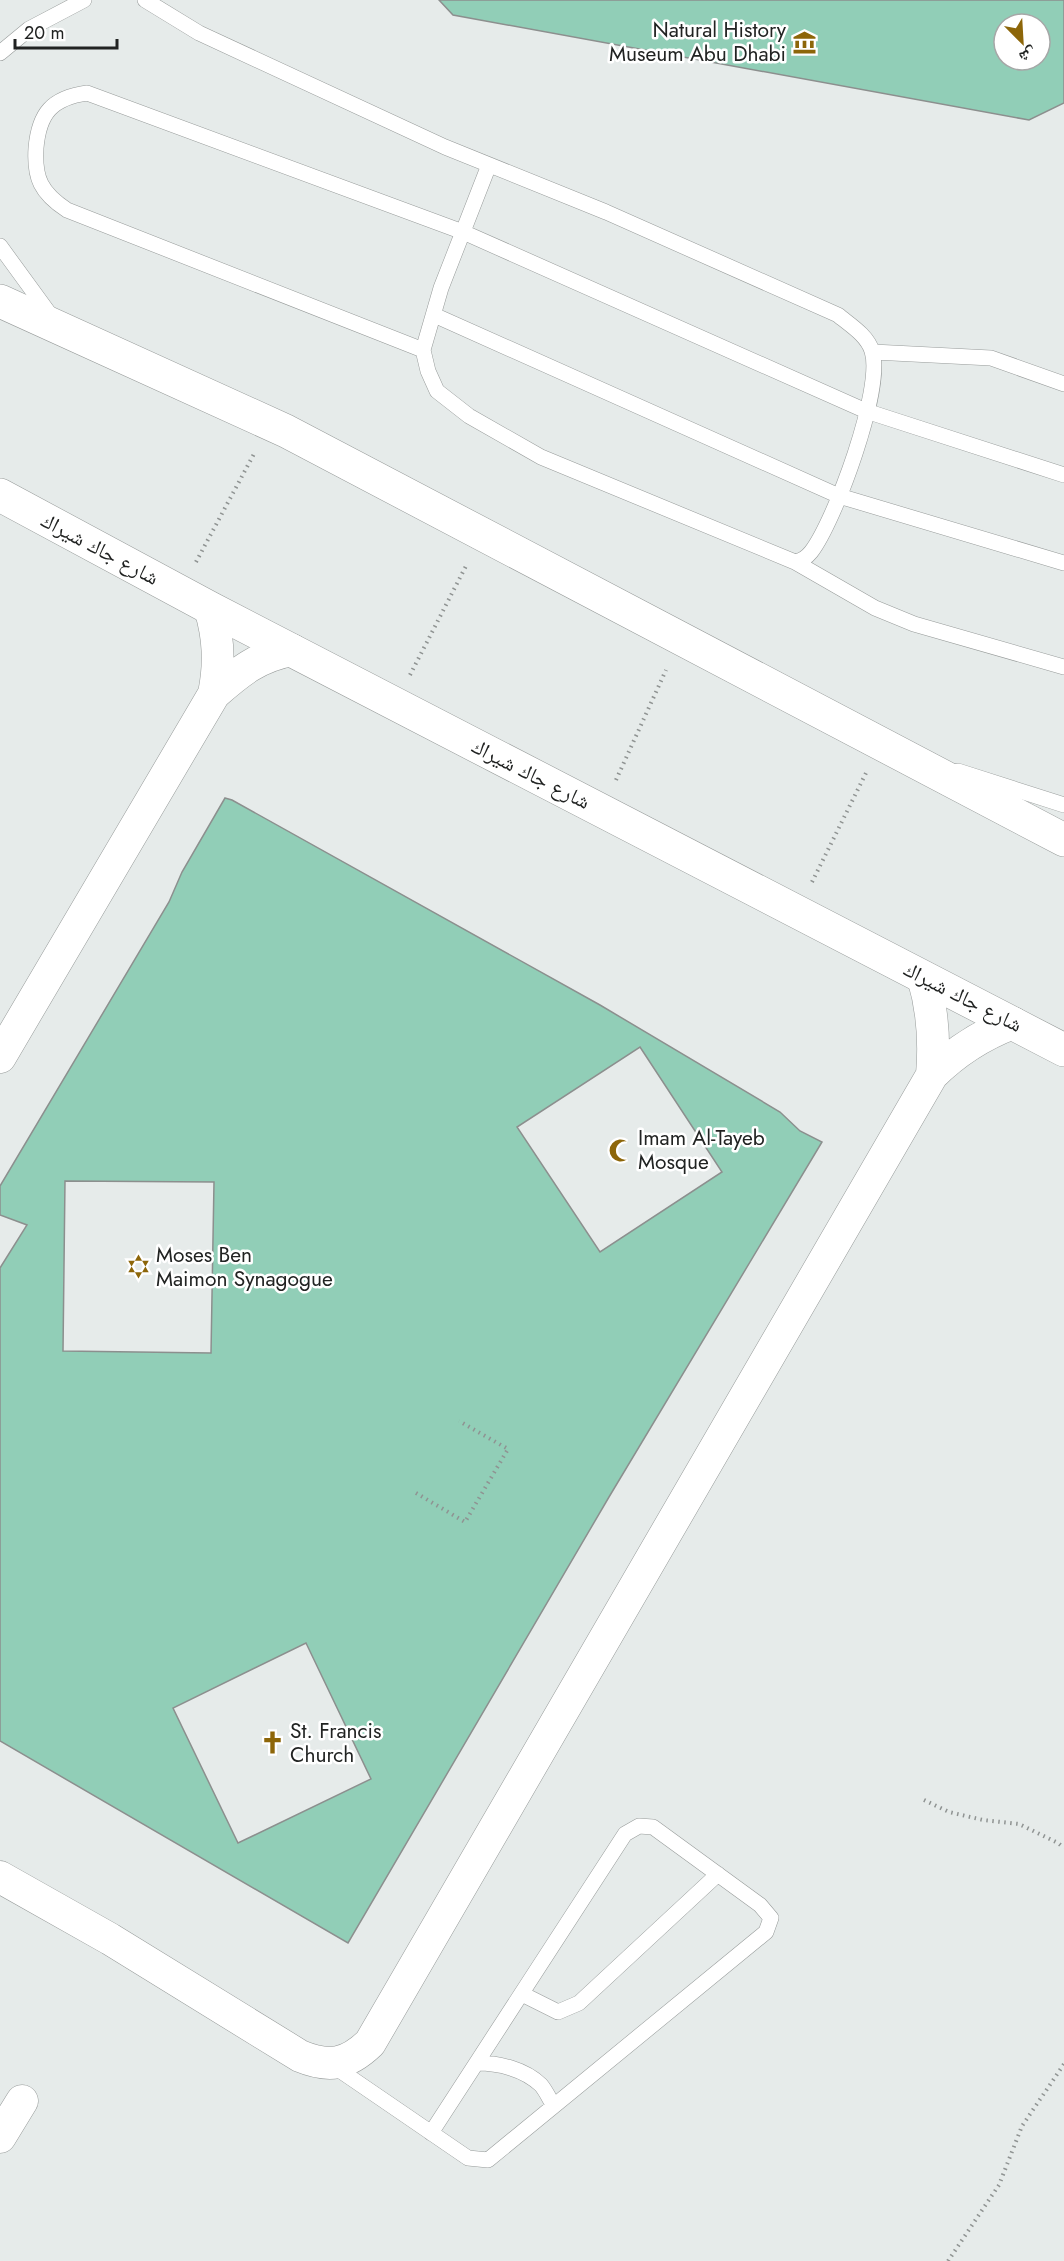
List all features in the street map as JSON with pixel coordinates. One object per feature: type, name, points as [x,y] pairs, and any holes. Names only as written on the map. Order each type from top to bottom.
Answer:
[{"type":"street","points":[[0,301],[270,424],[881,742],[1064,840]]},
{"type":"street","name":"شارع جاك شيراك","points":[[0,495],[210,608],[1064,1050]]},
{"type":"street","points":[[210,608],[218,643],[214,694]]},
{"type":"street","points":[[0,1057],[214,694],[251,664],[272,654],[292,650]]},
{"type":"street","points":[[922,977],[931,1001],[934,1026],[932,1075]]},
{"type":"street","points":[[0,1877],[110,1939],[300,2056],[315,2062],[330,2064],[345,2061],[358,2054],[370,2043],[932,1075],[970,1043],[1013,1023]]},
{"type":"street","points":[[0,2136],[22,2101]]},
{"type":"lane","points":[[0,53],[29,29],[84,0]]},
{"type":"lane","points":[[145,0],[199,33],[445,147],[606,212],[838,315],[862,334],[873,352],[875,370],[849,473],[810,554],[795,562]]},
{"type":"lane","points":[[423,350],[67,210],[55,203],[38,181],[35,169],[40,122],[48,110],[61,100],[87,93],[462,232],[866,411],[1064,475]]},
{"type":"lane","points":[[489,165],[441,288],[423,350],[428,371],[437,391],[469,416],[541,457],[795,562],[875,608],[914,624],[1064,667]]},
{"type":"lane","points":[[0,246],[60,328]]},
{"type":"lane","points":[[434,315],[839,496],[1064,563]]},
{"type":"lane","points":[[873,352],[991,358],[1064,384]]},
{"type":"lane","points":[[914,760],[974,775],[1064,805]]},
{"type":"lane","points":[[330,2064],[431,2133],[468,2158],[488,2160],[766,1932],[771,1918],[759,1905],[653,1827],[639,1826],[625,1834],[431,2133]]},
{"type":"lane","points":[[522,1994],[558,2012],[579,2003],[718,1874]]},
{"type":"lane","points":[[477,2063],[494,2063],[522,2072],[541,2086],[554,2106]]},
{"type":"path","points":[[180,592],[270,424]]},
{"type":"path","points":[[395,704],[482,534]]},
{"type":"path","points":[[601,811],[681,638]]},
{"type":"path","points":[[797,912],[881,742]]},
{"type":"path","points":[[416,1493],[465,1522],[508,1449],[459,1421]]},
{"type":"path","points":[[924,1800],[949,1812],[983,1820],[1019,1824],[1064,1848]]},
{"type":"path","points":[[948,2261],[999,2185],[1022,2126],[1064,2064]]},
{"type":"building","name":"Natural History Museum Abu Dhabi","points":[[439,0],[1064,0],[1064,103],[1029,120],[453,15]]},
{"type":"building","points":[[225,798],[600,1005],[780,1112],[800,1131],[822,1142],[609,1497],[348,1943],[0,1741],[0,1268],[27,1225],[0,1215],[0,1186],[169,902],[182,872]]},
{"type":"building","name":"Imam Al-Tayeb Mosque","points":[[640,1047],[722,1172],[600,1252],[517,1127]]},
{"type":"building","name":"Moses Ben Maimon Synagogue","points":[[65,1181],[214,1182],[211,1353],[63,1351]]},
{"type":"building","name":"St. Francis Church","points":[[306,1643],[371,1779],[238,1843],[173,1708]]},
{"type":"place","name":"Natural History Museum Abu Dhabi","points":[[804,42]]},
{"type":"place","name":"Imam Al-Tayeb Mosque","points":[[620,1150]]},
{"type":"place","name":"Moses Ben Maimon Synagogue","points":[[138,1267]]},
{"type":"place","name":"St. Francis Church","points":[[272,1743]]}]
